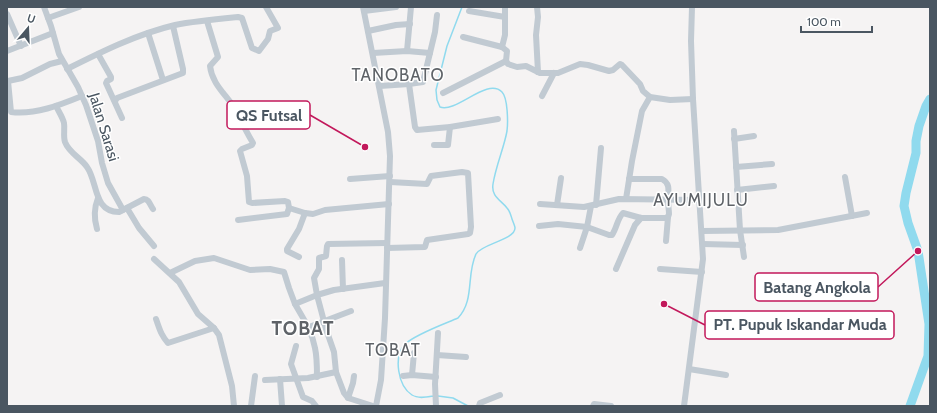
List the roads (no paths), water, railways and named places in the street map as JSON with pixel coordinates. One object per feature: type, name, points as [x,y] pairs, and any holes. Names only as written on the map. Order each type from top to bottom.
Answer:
[{"type":"street","name":"Jalan Sarasi","points":[[44,7],[62,61],[82,96],[98,141],[102,163],[108,183],[125,209],[154,246]]},
{"type":"street","points":[[48,18],[64,10],[80,7]]},
{"type":"street","points":[[67,69],[98,54],[148,34],[173,26],[238,17],[242,18],[252,48],[259,51],[268,39],[270,31],[278,28],[266,7]]},
{"type":"street","points":[[350,179],[390,179],[427,184],[431,176],[462,172],[468,173],[470,233],[428,240],[426,246],[423,248],[387,245],[327,245],[327,256],[319,258],[319,270],[314,276],[324,322],[334,352],[336,372],[344,393],[348,398],[374,406],[381,374],[386,283],[387,245],[390,179],[388,132],[364,9],[396,7]]},
{"type":"street","points":[[407,51],[411,7]]},
{"type":"street","points":[[502,47],[505,35],[505,7]]},
{"type":"street","points":[[537,7],[538,18],[536,35],[538,72]]},
{"type":"street","points":[[684,406],[702,272],[703,244],[693,99],[691,41],[692,7]]},
{"type":"street","points":[[469,11],[505,17]]},
{"type":"street","points":[[7,14],[21,46]]},
{"type":"street","points":[[380,86],[420,83],[424,81],[437,15]]},
{"type":"street","points":[[207,21],[218,57],[210,66],[214,79],[237,113],[248,135],[254,143],[240,151],[247,176],[250,202],[285,200],[288,202],[289,208],[287,214],[238,220]]},
{"type":"street","points":[[368,31],[396,25],[410,24]]},
{"type":"street","points":[[115,101],[117,98],[183,72],[173,26]]},
{"type":"street","points":[[7,51],[53,33]]},
{"type":"street","points":[[148,34],[163,80]]},
{"type":"street","points":[[463,37],[502,47],[507,51],[506,62]]},
{"type":"street","points":[[373,53],[407,51],[430,53]]},
{"type":"street","points":[[98,54],[111,77],[111,79],[106,82],[122,118]]},
{"type":"street","points":[[62,61],[50,64],[22,78],[10,80],[8,83],[11,112],[38,111],[82,96]]},
{"type":"street","points":[[443,92],[506,62],[517,67],[526,66],[538,72],[554,73],[567,70],[580,64],[609,71],[614,70],[619,64],[622,64],[640,84],[643,91],[650,97],[670,100],[693,99]]},
{"type":"street","points":[[542,96],[554,73]]},
{"type":"street","points":[[409,84],[417,130],[498,120]]},
{"type":"street","points":[[626,199],[642,111],[650,97]]},
{"type":"street","points":[[56,106],[64,122],[66,143],[73,153],[87,167],[98,198],[107,209],[116,212],[144,199],[148,201],[153,209]]},
{"type":"street","points":[[434,145],[448,145],[450,127]]},
{"type":"street","points":[[734,131],[740,230],[744,257]]},
{"type":"street","points":[[734,139],[754,136]]},
{"type":"street","points":[[580,248],[593,205],[601,148]]},
{"type":"street","points":[[736,167],[772,164]]},
{"type":"street","points":[[845,177],[852,216]]},
{"type":"street","points":[[557,205],[561,178]]},
{"type":"street","points":[[629,179],[662,179],[668,184],[669,214],[666,241]]},
{"type":"street","points":[[737,190],[774,186]]},
{"type":"street","points":[[97,229],[95,214],[98,198]]},
{"type":"street","points":[[540,204],[593,205],[605,201],[626,199],[668,201],[700,200]]},
{"type":"street","points":[[289,208],[313,214],[335,209],[389,204]]},
{"type":"street","points":[[299,257],[287,249],[300,229],[305,213]]},
{"type":"street","points":[[702,231],[778,230],[867,213]]},
{"type":"street","points":[[539,226],[558,224],[587,227],[612,235],[620,217],[623,214],[641,218],[668,217]]},
{"type":"street","points":[[616,269],[635,225],[641,218]]},
{"type":"street","points":[[703,244],[743,245]]},
{"type":"street","points":[[154,258],[179,282],[198,314],[214,328],[222,344],[232,386],[234,406]]},
{"type":"street","points":[[170,273],[191,262],[213,258],[250,270],[284,272],[288,288],[295,304],[309,327],[315,348],[317,377]]},
{"type":"street","points":[[342,260],[343,289]]},
{"type":"street","points":[[660,269],[702,272]]},
{"type":"street","points":[[295,304],[317,295],[343,289],[386,283]]},
{"type":"street","points":[[309,327],[351,311]]},
{"type":"street","points":[[156,320],[161,336],[165,338],[168,343],[214,328]]},
{"type":"street","points":[[436,403],[435,392],[438,333]]},
{"type":"street","points":[[296,346],[291,364],[306,402],[312,401],[316,406]]},
{"type":"street","points":[[412,375],[414,354]]},
{"type":"street","points":[[437,355],[466,357]]},
{"type":"street","points":[[690,369],[726,375]]},
{"type":"street","points":[[265,380],[317,377],[336,372]]},
{"type":"street","points":[[404,376],[412,375],[436,377]]},
{"type":"street","points":[[252,406],[255,376]]},
{"type":"street","points":[[348,398],[354,376]]},
{"type":"street","points":[[280,379],[282,406]]},
{"type":"street","points":[[479,406],[480,403],[500,395]]},
{"type":"street","points":[[593,406],[594,404],[611,406]]},
{"type":"waterway","points":[[434,396],[417,397],[407,391],[400,378],[398,363],[401,350],[410,340],[458,318],[467,303],[471,270],[476,254],[484,247],[510,236],[514,232],[515,228],[509,211],[497,198],[493,188],[496,170],[507,131],[507,111],[504,95],[496,89],[488,89],[455,105],[447,107],[440,107],[437,100],[436,90],[447,46],[462,7]]},
{"type":"waterway","points":[[910,406],[928,356],[929,324],[918,251],[908,223],[904,206],[916,153],[916,141],[919,126],[930,99]]},
{"type":"waterway","points":[[438,396],[453,398],[468,406]]},
{"type":"place","name":"QS Futsal","points":[[365,147]]},
{"type":"place","name":"Batang Angkola","points":[[918,251]]},
{"type":"place","name":"PT. Pupuk Iskandar Muda","points":[[664,304]]},
{"type":"district","name":"TANOBATO","points":[[398,75]]},
{"type":"district","name":"AYUMIJULU","points":[[701,200]]},
{"type":"district","name":"TOBAT","points":[[303,328]]},
{"type":"district","name":"TOBAT","points":[[393,350]]}]
